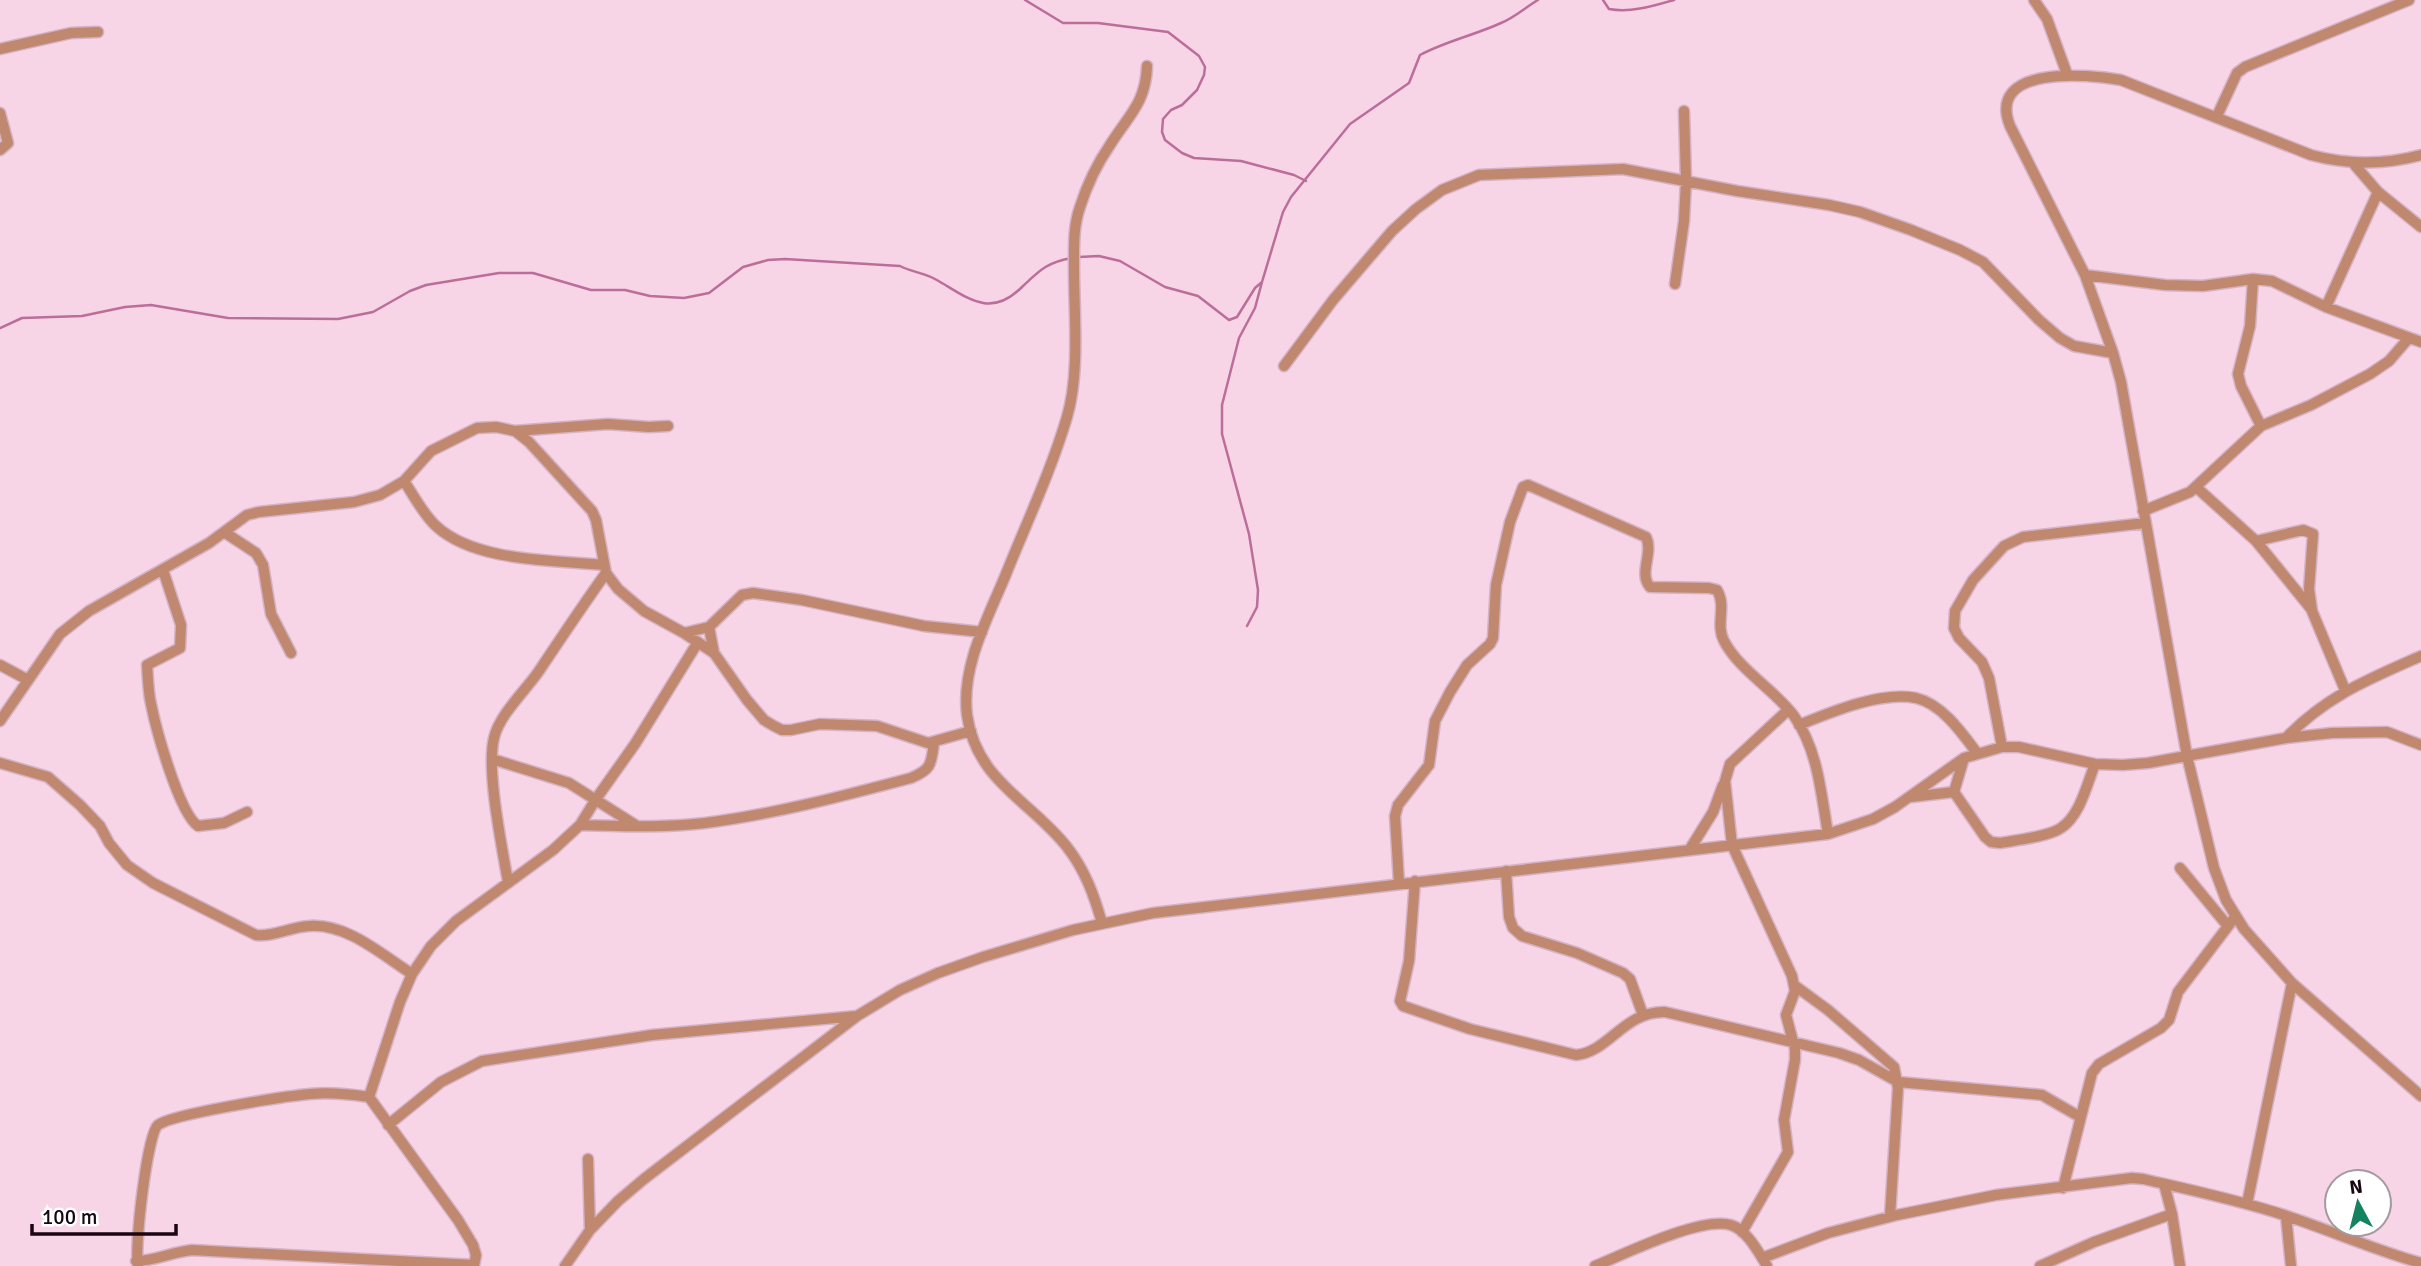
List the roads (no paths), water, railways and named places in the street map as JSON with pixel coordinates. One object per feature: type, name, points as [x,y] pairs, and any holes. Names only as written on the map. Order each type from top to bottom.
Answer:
[{"type":"street","points":[[2034,0],[2047,19],[2067,74]]},
{"type":"street","points":[[2217,116],[2237,73],[2245,67],[2409,0]]},
{"type":"street","points":[[0,49],[71,33],[98,32]]},
{"type":"street","points":[[1101,923],[1088,878],[1076,860],[1056,835],[996,778],[977,748],[966,699],[968,675],[982,632],[1047,476],[1068,414],[1074,372],[1074,226],[1089,183],[1110,144],[1141,101],[1147,82],[1147,66]]},
{"type":"street","points":[[2231,921],[2214,868],[2187,757],[2121,382],[2085,275],[2005,115],[2007,96],[2015,88],[2032,82],[2067,74],[2094,75],[2121,80],[2312,155],[2353,163],[2421,155]]},
{"type":"street","points":[[1675,284],[1684,221],[1684,111]]},
{"type":"street","points":[[0,113],[8,143],[0,150]]},
{"type":"street","points":[[2353,163],[2378,192],[2421,228]]},
{"type":"street","points":[[1284,366],[1333,300],[1392,231],[1442,190],[1479,175],[1623,169],[1860,212],[1924,234],[1983,262],[2060,338],[2074,346],[2113,354]]},
{"type":"street","points":[[2326,307],[2378,192]]},
{"type":"street","points":[[2085,275],[2203,286],[2253,279],[2272,281],[2326,307],[2421,342]]},
{"type":"street","points":[[2253,279],[2250,326],[2238,373],[2241,386],[2261,426]]},
{"type":"street","points":[[2143,511],[2190,492],[2261,426],[2311,405],[2370,374],[2389,361],[2408,339]]},
{"type":"street","points":[[0,721],[60,634],[89,611],[163,570],[247,515],[354,502],[380,495],[404,481],[431,451],[477,428],[496,427],[514,431],[608,424],[668,426]]},
{"type":"street","points":[[514,431],[529,442],[592,511],[605,569],[618,589],[644,611],[714,653],[764,720],[782,730],[820,724],[877,726],[928,743],[971,730]]},
{"type":"street","points":[[404,481],[426,515],[437,527],[457,541],[502,554],[605,569]]},
{"type":"street","points":[[1399,883],[1395,816],[1398,805],[1429,765],[1435,721],[1450,692],[1467,665],[1493,638],[1496,585],[1510,522],[1523,487],[1528,485],[1646,537],[1651,545],[1645,575],[1646,583],[1650,587],[1717,590],[1723,604],[1719,629],[1726,645],[1788,710],[1812,748],[1828,834]]},
{"type":"street","points":[[2196,487],[2256,541],[2312,611]]},
{"type":"street","points":[[2002,747],[1989,678],[1982,662],[1959,638],[1954,628],[1955,611],[1973,580],[2004,546],[2023,537],[2145,523]]},
{"type":"street","points":[[2256,541],[2303,530],[2313,534],[2309,589],[2312,611],[2345,690]]},
{"type":"street","points":[[224,532],[256,553],[263,565],[271,614],[291,653]]},
{"type":"street","points":[[508,882],[492,759],[494,736],[605,569]]},
{"type":"street","points":[[163,570],[181,625],[180,648],[147,665],[151,703],[176,788],[191,821],[198,826],[224,823],[247,812]]},
{"type":"street","points":[[684,633],[709,627],[741,596],[753,593],[802,600],[924,626],[982,632]]},
{"type":"street","points":[[709,627],[714,653]]},
{"type":"street","points":[[369,1097],[346,1093],[310,1094],[210,1110],[158,1125],[154,1129],[148,1154],[136,1248],[137,1263],[175,1251],[191,1250],[474,1265],[473,1245],[458,1220],[388,1125],[369,1097],[369,1091],[412,974],[441,933],[553,850],[580,825],[635,744],[698,642]]},
{"type":"street","points":[[2286,738],[2306,717],[2345,690],[2421,656]]},
{"type":"street","points":[[0,665],[28,680]]},
{"type":"street","points":[[1799,725],[1862,702],[1917,698],[1938,710],[1960,731],[1977,753]]},
{"type":"street","points":[[1690,849],[1713,812],[1730,764],[1788,710]]},
{"type":"street","points":[[565,1266],[590,1230],[644,1179],[881,1000],[937,973],[1101,923],[1415,881],[1828,834],[1873,819],[1910,797],[1964,758],[2002,747],[2019,747],[2095,764],[2148,763],[2286,738],[2370,731],[2387,732],[2421,745]]},
{"type":"street","points":[[580,825],[702,824],[779,812],[911,778],[930,766],[934,743]]},
{"type":"street","points":[[1954,792],[1964,758]]},
{"type":"street","points":[[492,759],[557,779],[596,799],[638,826]]},
{"type":"street","points":[[0,763],[40,774],[57,784],[100,826],[109,843],[127,865],[164,888],[256,935],[268,936],[310,926],[328,927],[346,933],[412,974]]},
{"type":"street","points":[[1954,792],[1985,837],[2000,843],[2061,828],[2081,801],[2095,764]]},
{"type":"street","points":[[1725,781],[1732,845],[1795,991],[1786,1015],[1795,1060],[1784,1120],[1788,1152],[1742,1232]]},
{"type":"street","points":[[1910,797],[1954,792]]},
{"type":"street","points":[[2180,868],[2292,983],[2421,1096]]},
{"type":"street","points":[[1506,871],[1509,917],[1513,928],[1522,936],[1577,953],[1623,973],[1630,979],[1643,1015]]},
{"type":"street","points":[[1415,881],[1409,961],[1400,1001],[1403,1006],[1470,1029],[1576,1055],[1590,1051],[1643,1015],[1665,1012],[1839,1053],[1859,1060],[1898,1082],[2042,1095],[2080,1116]]},
{"type":"street","points":[[2063,1188],[2092,1073],[2099,1065],[2161,1028],[2169,1020],[2178,992],[2231,921]]},
{"type":"street","points":[[2247,1204],[2292,983]]},
{"type":"street","points":[[1794,985],[1894,1067],[1898,1082],[1890,1216]]},
{"type":"street","points":[[388,1125],[441,1082],[482,1061],[652,1035],[857,1016]]},
{"type":"street","points":[[588,1159],[590,1230]]},
{"type":"street","points":[[1595,1266],[1671,1235],[1711,1224],[1733,1226],[1742,1232],[1764,1262],[1829,1233],[1890,1216],[1996,1195],[2132,1178],[2247,1204],[2421,1263]]},
{"type":"street","points":[[2164,1184],[2172,1214],[2180,1266]]},
{"type":"street","points":[[2040,1266],[2094,1242],[2172,1214]]},
{"type":"street","points":[[2286,1216],[2291,1266]]},
{"type":"waterway","points":[[1025,0],[1063,23],[1098,23],[1168,32],[1199,56],[1205,67],[1197,90],[1163,119],[1162,132],[1165,140],[1194,158],[1241,161],[1294,175],[1306,181]]},
{"type":"waterway","points":[[1079,257],[1099,256],[1120,261],[1165,287],[1198,296],[1229,320],[1237,317],[1255,288],[1262,282],[1283,212],[1291,197],[1350,124],[1409,83],[1420,55],[1506,21],[1538,0]]},
{"type":"waterway","points":[[1603,0],[1609,9],[1625,10],[1674,0]]},
{"type":"waterway","points":[[0,328],[22,318],[82,316],[125,307],[151,305],[228,318],[338,319],[373,312],[426,285],[499,273],[533,273],[591,290],[625,290],[650,296],[684,298],[709,293],[743,267],[768,260],[785,259],[900,266],[931,277],[967,298],[988,303],[1010,297],[1050,265],[1072,258]]},
{"type":"waterway","points":[[1247,626],[1257,607],[1258,590],[1249,534],[1222,434],[1222,405],[1239,338],[1255,308],[1262,282]]}]
